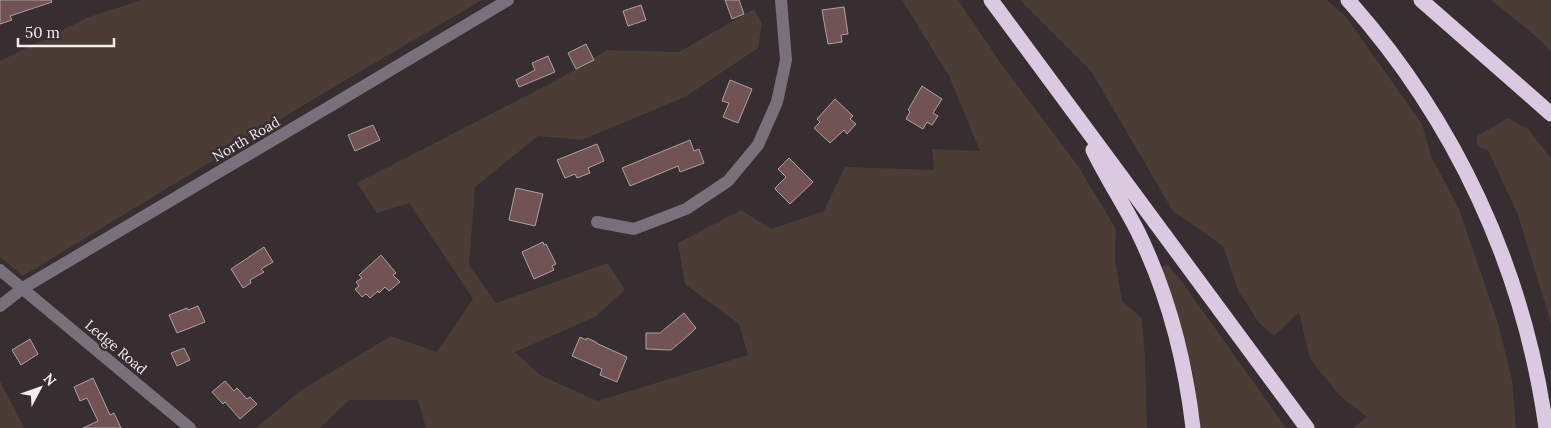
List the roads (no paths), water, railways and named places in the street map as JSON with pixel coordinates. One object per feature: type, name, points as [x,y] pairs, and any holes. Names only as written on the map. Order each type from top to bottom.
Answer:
[{"type":"highway","points":[[991,0],[1307,428]]},
{"type":"highway","points":[[1348,0],[1371,26],[1409,76],[1453,146],[1475,189],[1504,259],[1520,307],[1538,381],[1546,428]]},
{"type":"highway","points":[[1421,0],[1551,114]]},
{"type":"highway","points":[[1079,119],[1099,162],[1138,232],[1163,292],[1182,357],[1193,428]]},
{"type":"street","name":"North Road","points":[[0,306],[23,288],[508,0]]},
{"type":"street","points":[[597,222],[634,228],[686,209],[728,181],[758,145],[777,102],[786,60],[782,0]]},
{"type":"street","name":"Ledge Road","points":[[0,270],[190,428]]}]
